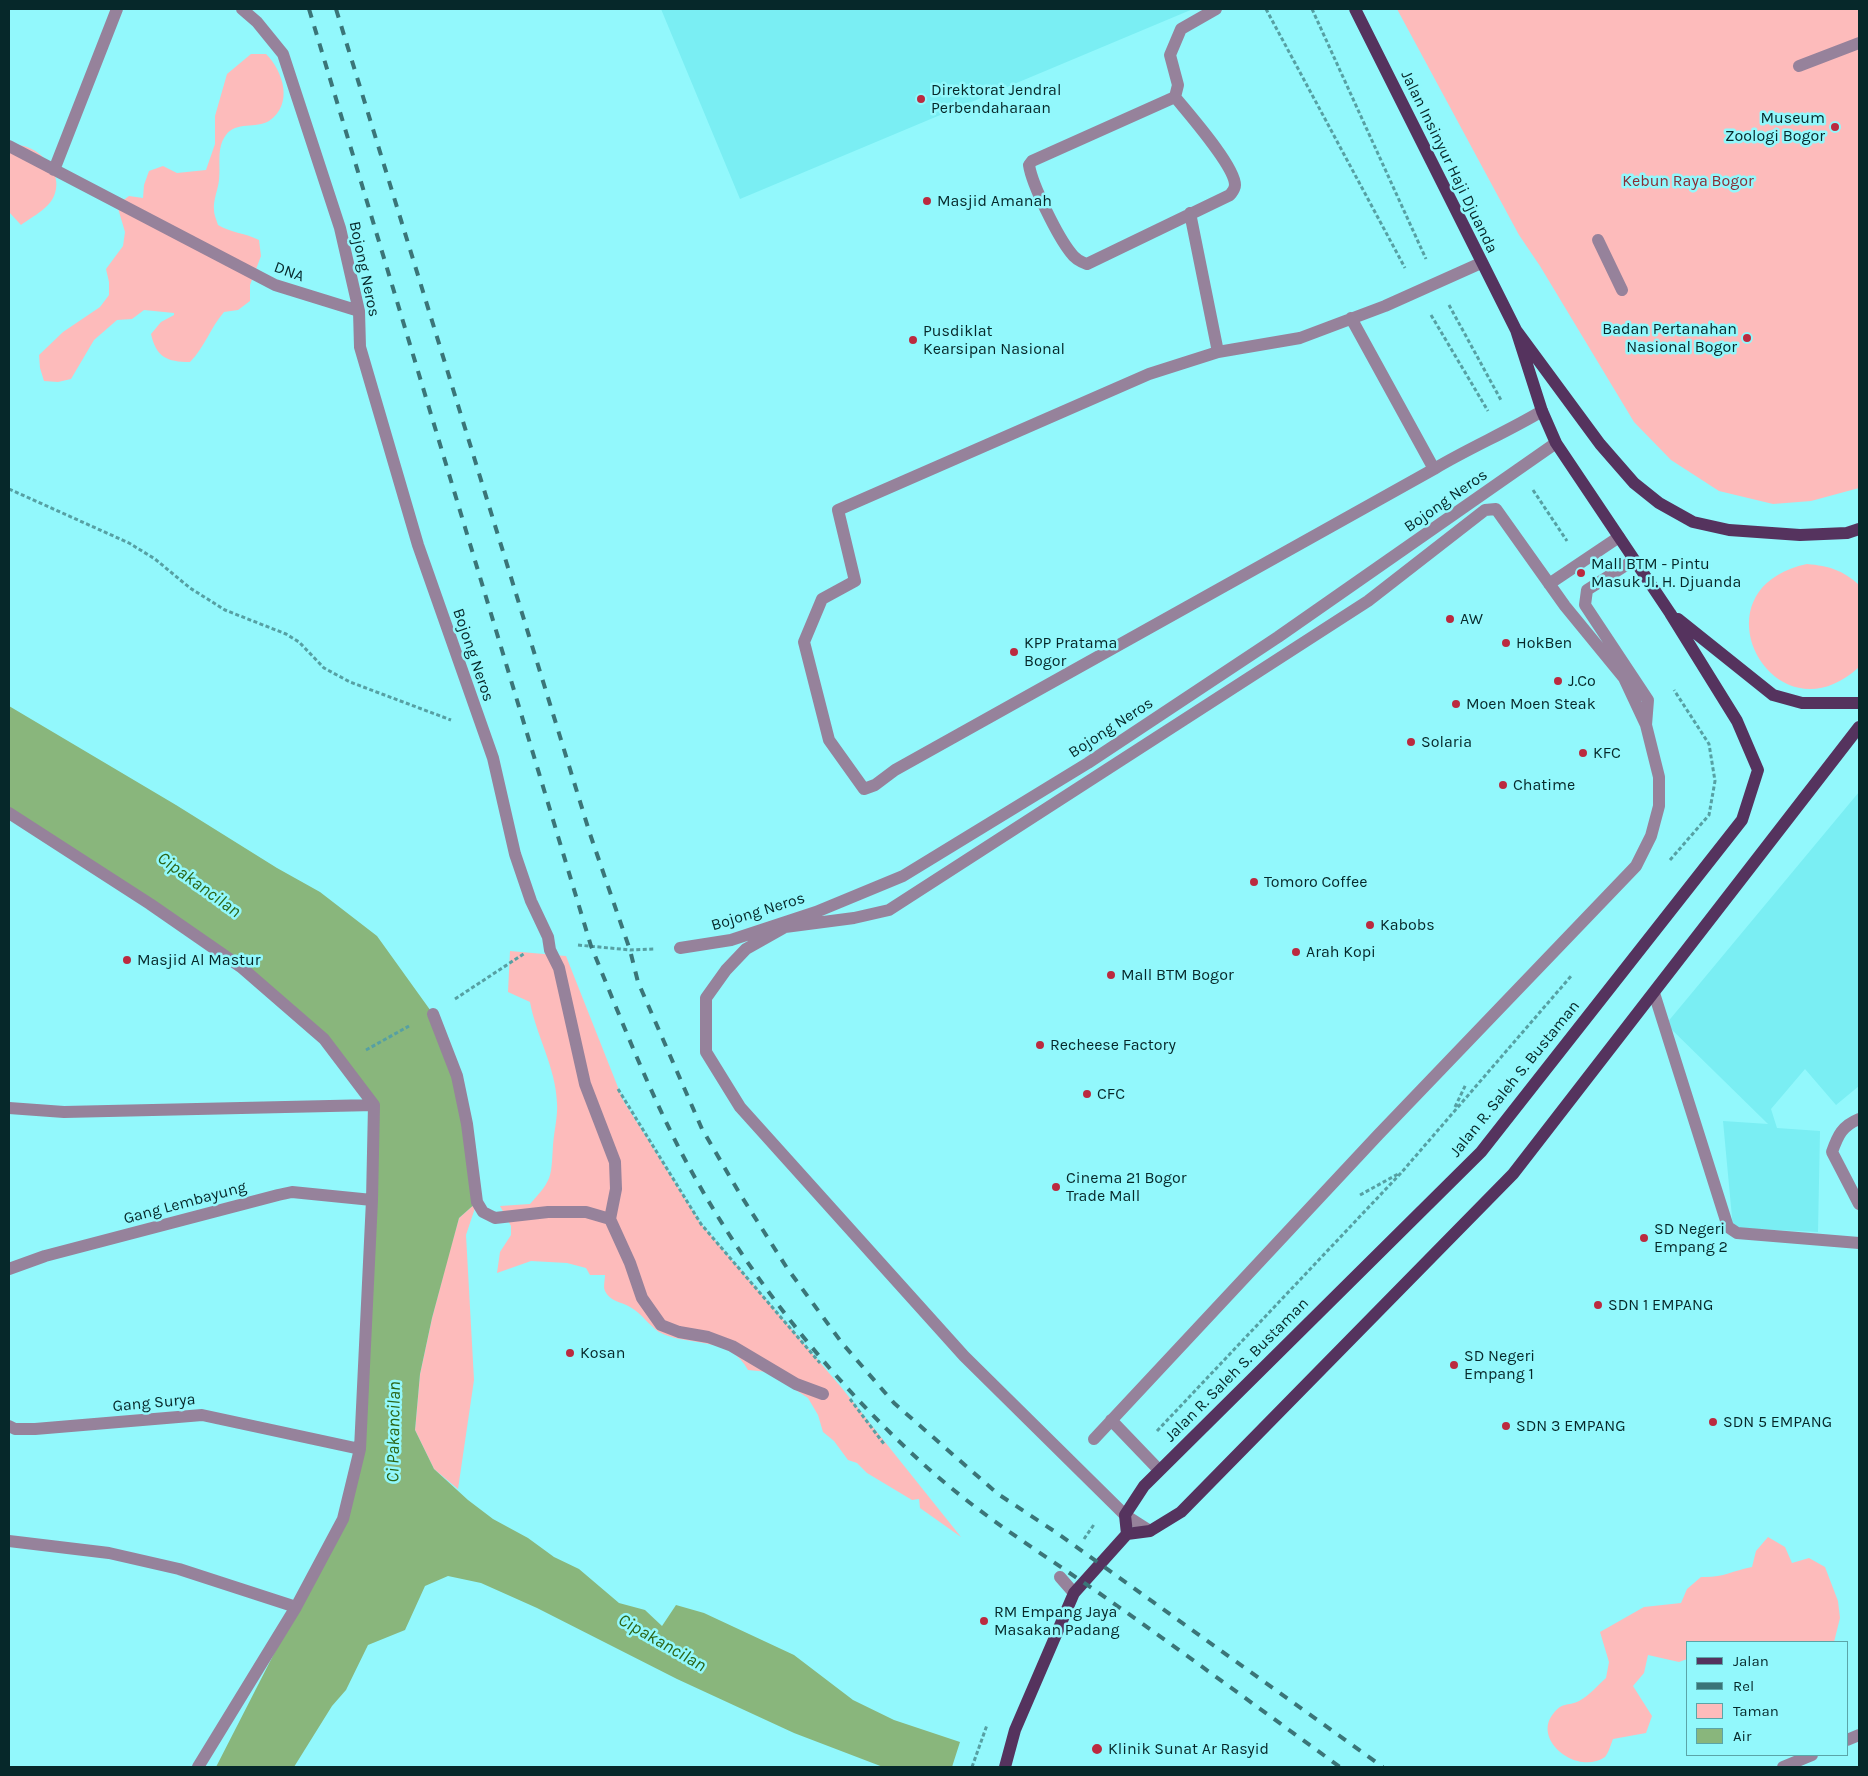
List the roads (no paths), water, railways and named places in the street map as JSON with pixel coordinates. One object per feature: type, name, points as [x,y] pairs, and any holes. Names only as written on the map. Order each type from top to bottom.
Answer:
[{"type":"main road","name":"Jalan Insinyur Haji Djuanda","points":[[1355,9],[1516,330],[1600,444],[1634,482],[1659,503],[1693,522],[1729,530],[1800,535],[1847,533],[1859,528]]},
{"type":"main road","name":"Jalan Insinyur Haji Djuanda","points":[[1516,330],[1542,411],[1556,443],[1670,613]]},
{"type":"main road","points":[[1670,613],[1773,695],[1802,703],[1859,703]]},
{"type":"main road","name":"Jalan R. Saleh S. Bustaman","points":[[1125,1515],[1144,1486],[1159,1470],[1480,1152],[1742,820],[1758,770],[1736,721],[1670,613]]},
{"type":"main road","points":[[1005,1767],[1015,1730],[1074,1593],[1127,1534],[1150,1531],[1182,1512],[1514,1174],[1859,727]]},
{"type":"main road","points":[[1125,1515],[1127,1534]]},
{"type":"street","points":[[54,170],[118,9]]},
{"type":"street","name":"Bojong Neros","points":[[242,9],[257,22],[283,54],[340,228],[359,311],[360,347],[390,452],[418,545],[493,758],[516,854],[531,901],[559,968],[585,1084],[615,1162],[616,1189],[610,1220]]},
{"type":"street","points":[[1175,97],[1178,85],[1170,55],[1182,30],[1216,9]]},
{"type":"street","points":[[1799,66],[1859,43]]},
{"type":"street","points":[[1175,97],[1222,158],[1235,182],[1235,188],[1230,195],[1087,264],[1079,261],[1071,254],[1052,220],[1030,170],[1032,161],[1175,97]]},
{"type":"street","name":"DNA","points":[[9,146],[275,286],[359,311]]},
{"type":"street","points":[[1190,213],[1218,352]]},
{"type":"street","points":[[1598,240],[1622,290]]},
{"type":"street","points":[[1481,263],[1417,292],[1300,338],[1218,352],[1149,374],[838,510],[855,581],[822,599],[804,642],[829,740],[864,789],[875,785],[895,770],[1468,449],[1502,435],[1542,411]]},
{"type":"street","points":[[1351,318],[1434,469]]},
{"type":"street","name":"Bojong Neros","points":[[680,948],[731,940],[816,912],[903,876],[1088,763],[1188,698],[1311,615],[1556,443]]},
{"type":"street","points":[[1094,1439],[1378,1134],[1636,866],[1651,836],[1659,806],[1659,777],[1646,725],[1624,678],[1549,584],[1496,509],[1485,510],[1368,601],[889,910],[854,918],[785,927],[746,949],[726,970],[706,998],[706,1052],[740,1107],[964,1356],[1125,1515],[1150,1531]]},
{"type":"street","points":[[1549,584],[1619,537]]},
{"type":"street","points":[[1634,560],[1587,590],[1585,606],[1648,700],[1646,725]]},
{"type":"street","points":[[9,813],[150,904],[241,967],[324,1039],[374,1105],[372,1200],[360,1449],[343,1519],[296,1607],[198,1767]]},
{"type":"street","points":[[1654,993],[1728,1227],[1736,1233],[1859,1243]]},
{"type":"street","points":[[433,1014],[457,1076],[467,1124],[478,1202],[483,1212],[495,1218],[548,1212],[586,1212],[610,1220],[630,1263],[642,1298],[661,1325],[679,1332],[708,1337],[732,1346],[796,1384],[824,1394]]},
{"type":"street","points":[[9,1108],[64,1112],[374,1105]]},
{"type":"street","points":[[1859,1119],[1850,1122],[1838,1133],[1832,1152],[1859,1204]]},
{"type":"street","name":"Gang Lembayung","points":[[9,1269],[45,1256],[292,1192],[372,1200]]},
{"type":"street","name":"Gang Surya","points":[[9,1426],[15,1429],[35,1429],[202,1415],[360,1449]]},
{"type":"street","points":[[1111,1420],[1159,1470]]},
{"type":"street","points":[[9,1541],[109,1553],[179,1569],[296,1607]]},
{"type":"street","points":[[1060,1578],[1074,1593]]},
{"type":"street","points":[[1782,1767],[1810,1756]]},
{"type":"water","points":[[9,706],[320,892],[377,936],[433,1014],[457,1076],[477,1202],[459,1218],[432,1318],[420,1374],[415,1430],[434,1469],[468,1500],[493,1519],[528,1538],[554,1557],[579,1569],[619,1603],[645,1610],[662,1626],[676,1605],[704,1613],[794,1655],[853,1700],[894,1720],[960,1742],[952,1767],[883,1767],[794,1733],[677,1679],[537,1608],[481,1583],[448,1576],[425,1586],[405,1630],[368,1645],[346,1690],[332,1706],[294,1767],[216,1767],[343,1519],[360,1446],[374,1105],[324,1039],[239,965],[9,813]]},
{"type":"railway","points":[[309,9],[591,946],[656,1100],[680,1150],[704,1193],[729,1235],[786,1316],[850,1391],[920,1461],[984,1514],[1129,1614],[1340,1767]]},
{"type":"railway","points":[[336,9],[590,834],[630,950],[638,982],[702,1129],[740,1194],[787,1268],[842,1343],[894,1403],[998,1494],[1057,1533],[1383,1767]]},
{"type":"place","name":"Direktorat Jendral Perbendaharaan","points":[[921,99]]},
{"type":"place","name":"Museum Zoologi Bogor","points":[[1835,127]]},
{"type":"place","name":"Masjid Amanah","points":[[927,201]]},
{"type":"place","name":"Badan Pertanahan Nasional Bogor","points":[[1747,338]]},
{"type":"place","name":"Pusdiklat Kearsipan Nasional","points":[[913,340]]},
{"type":"place","name":"Mall BTM - Pintu Masuk Jl. H. Djuanda","points":[[1581,573]]},
{"type":"place","name":"AW","points":[[1450,619]]},
{"type":"place","name":"HokBen","points":[[1506,643]]},
{"type":"place","name":"KPP Pratama Bogor","points":[[1014,652]]},
{"type":"place","name":"J.Co","points":[[1558,681]]},
{"type":"place","name":"Moen Moen Steak","points":[[1456,704]]},
{"type":"place","name":"Solaria","points":[[1411,742]]},
{"type":"place","name":"KFC","points":[[1583,753]]},
{"type":"place","name":"Chatime","points":[[1503,785]]},
{"type":"place","name":"Tomoro Coffee","points":[[1254,882]]},
{"type":"place","name":"Kabobs","points":[[1370,925]]},
{"type":"place","name":"Arah Kopi","points":[[1296,952]]},
{"type":"place","name":"Masjid Al Mastur","points":[[127,960]]},
{"type":"place","name":"Mall BTM Bogor","points":[[1111,975]]},
{"type":"place","name":"Recheese Factory","points":[[1040,1045]]},
{"type":"place","name":"CFC","points":[[1087,1094]]},
{"type":"place","name":"Cinema 21 Bogor Trade Mall","points":[[1056,1187]]},
{"type":"place","name":"SD Negeri Empang 2","points":[[1644,1238]]},
{"type":"place","name":"SDN 1 EMPANG","points":[[1598,1305]]},
{"type":"place","name":"Kosan","points":[[570,1353]]},
{"type":"place","name":"SD Negeri Empang 1","points":[[1454,1365]]},
{"type":"place","name":"SDN 5 EMPANG","points":[[1713,1422]]},
{"type":"place","name":"SDN 3 EMPANG","points":[[1506,1426]]},
{"type":"place","name":"RM Empang Jaya Masakan Padang","points":[[984,1621]]},
{"type":"place","name":"Klinik Sunat Ar Rasyid","points":[[1097,1749]]},
{"type":"park label","name":"Kebun Raya Bogor","points":[[1688,181]]},
{"type":"water label","name":"Cipakancilan","points":[[199,885]]},
{"type":"water label","name":"Ci Pakancilan","points":[[394,1432]]},
{"type":"water label","name":"Cipakancilan","points":[[662,1643]]}]
